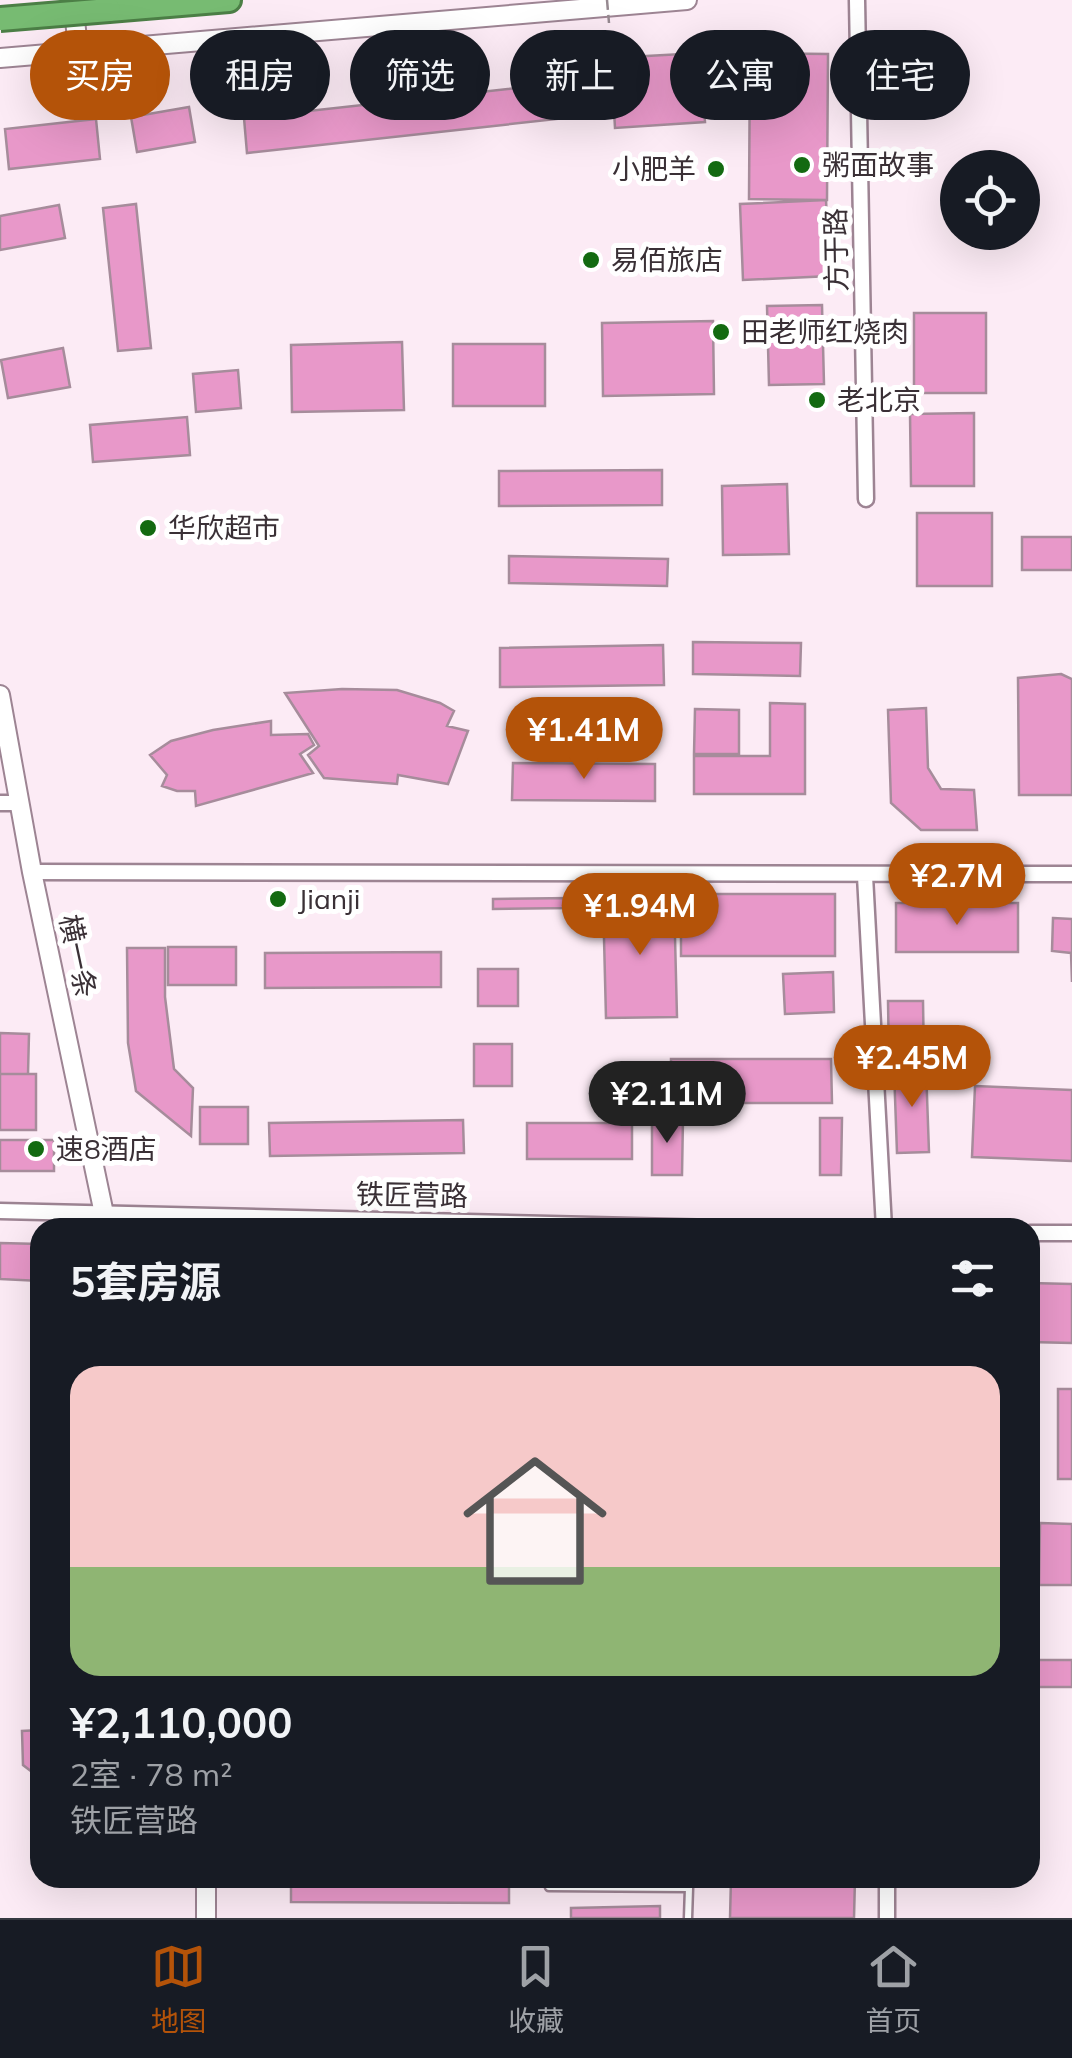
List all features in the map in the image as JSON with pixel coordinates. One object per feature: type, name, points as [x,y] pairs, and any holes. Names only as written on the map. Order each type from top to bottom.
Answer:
[{"type":"highway","points":[[0,19],[229,0]]},
{"type":"street","points":[[74,0],[76,30]]},
{"type":"street","points":[[170,42],[686,0]]},
{"type":"street","name":"方于路","points":[[857,0],[866,499]]},
{"type":"street","points":[[0,58],[30,55]]},
{"type":"street","name":"横一条","points":[[0,695],[9,803],[32,872],[106,1218]]},
{"type":"street","points":[[32,872],[1072,874]]},
{"type":"street","points":[[865,876],[883,1218]]},
{"type":"street","name":"铁匠营路","points":[[0,1211],[82,1218]]},
{"type":"street","points":[[1040,1233],[1072,1233]]},
{"type":"street","points":[[206,1888],[206,1918]]},
{"type":"street","points":[[887,1888],[887,1918]]},
{"type":"lane","points":[[688,1918],[689,1888]]},
{"type":"path","points":[[607,0],[610,23]]},
{"type":"building","points":[[810,54],[828,54],[827,200],[749,199],[750,120],[810,120]]},
{"type":"building","points":[[670,55],[670,120],[705,122],[615,128],[615,120],[650,120],[650,56]]},
{"type":"building","points":[[510,89],[510,120],[548,120],[247,153],[244,120],[330,120],[330,109],[350,106],[350,120],[490,120],[490,91]]},
{"type":"building","points":[[189,107],[195,142],[137,152],[132,120],[170,120],[170,110]]},
{"type":"building","points":[[96,120],[100,159],[9,169],[5,129]]},
{"type":"building","points":[[826,200],[830,276],[743,280],[740,204]]},
{"type":"building","points":[[136,204],[151,348],[118,351],[103,208]]},
{"type":"building","points":[[59,205],[65,238],[0,250],[0,216]]},
{"type":"building","points":[[822,305],[824,384],[769,385],[767,306]]},
{"type":"building","points":[[914,313],[986,313],[986,393],[914,393]]},
{"type":"building","points":[[713,321],[714,394],[603,396],[602,323]]},
{"type":"building","points":[[402,342],[404,410],[292,412],[291,345]]},
{"type":"building","points":[[453,344],[545,344],[545,406],[453,406]]},
{"type":"building","points":[[63,348],[70,387],[8,398],[1,360]]},
{"type":"building","points":[[238,370],[241,408],[196,412],[193,374]]},
{"type":"building","points":[[974,413],[974,486],[911,486],[910,414]]},
{"type":"building","points":[[187,417],[190,455],[93,462],[90,425]]},
{"type":"building","points":[[662,470],[662,505],[499,506],[499,471]]},
{"type":"building","points":[[787,484],[789,554],[723,555],[722,486]]},
{"type":"building","points":[[917,513],[992,513],[992,586],[917,586]]},
{"type":"building","points":[[1022,537],[1072,537],[1072,570],[1022,570]]},
{"type":"building","points":[[509,556],[668,559],[667,586],[509,583]]},
{"type":"building","points":[[693,642],[801,643],[800,676],[693,674]]},
{"type":"building","points":[[663,645],[664,685],[500,687],[500,648]]},
{"type":"building","points":[[1061,674],[1072,679],[1072,795],[1019,795],[1018,678]]},
{"type":"building","points":[[397,690],[454,711],[447,726],[468,731],[448,784],[398,775],[397,784],[324,778],[308,755],[319,746],[285,693]]},
{"type":"building","points":[[770,703],[805,704],[805,794],[694,794],[694,756],[770,756]]},
{"type":"building","points":[[926,708],[928,768],[941,789],[974,790],[977,830],[921,830],[891,803],[888,710]]},
{"type":"building","points":[[695,709],[739,710],[739,754],[694,754]]},
{"type":"building","points":[[271,721],[271,735],[308,734],[314,745],[300,754],[313,773],[196,806],[195,791],[162,786],[167,775],[150,755],[171,741]]},
{"type":"building","points":[[513,763],[655,764],[655,801],[512,800]]},
{"type":"building","points":[[681,894],[835,894],[835,956],[681,956]]},
{"type":"building","points":[[674,897],[677,1017],[606,1018],[603,898]]},
{"type":"building","points":[[571,898],[571,908],[493,909],[493,899]]},
{"type":"building","points":[[896,903],[1018,903],[1018,952],[896,952]]},
{"type":"building","points":[[1053,918],[1072,919],[1072,982],[1071,953],[1052,951]]},
{"type":"building","points":[[168,947],[236,947],[236,985],[168,985]]},
{"type":"building","points":[[127,948],[165,948],[165,997],[174,1069],[193,1088],[191,1136],[136,1091],[128,1043]]},
{"type":"building","points":[[441,952],[441,987],[265,988],[265,953]]},
{"type":"building","points":[[478,969],[518,969],[518,1006],[478,1006]]},
{"type":"building","points":[[833,972],[834,1012],[785,1014],[783,974]]},
{"type":"building","points":[[888,1001],[923,1001],[924,1062],[889,1063]]},
{"type":"building","points":[[0,1033],[29,1034],[28,1074],[0,1074]]},
{"type":"building","points":[[474,1044],[512,1044],[512,1086],[474,1086]]},
{"type":"building","points":[[671,1059],[831,1059],[832,1103],[671,1103]]},
{"type":"building","points":[[926,1068],[929,1152],[897,1153],[894,1069]]},
{"type":"building","points":[[0,1074],[36,1074],[36,1130],[0,1130]]},
{"type":"building","points":[[975,1086],[1072,1090],[1072,1161],[972,1157]]},
{"type":"building","points":[[200,1107],[248,1107],[248,1144],[200,1144]]},
{"type":"building","points":[[652,1118],[683,1118],[682,1175],[652,1175]]},
{"type":"building","points":[[820,1118],[842,1118],[841,1175],[820,1175]]},
{"type":"building","points":[[463,1120],[464,1153],[270,1156],[269,1123]]},
{"type":"building","points":[[527,1123],[632,1123],[632,1159],[527,1159]]},
{"type":"building","points":[[0,1140],[54,1140],[54,1171],[0,1171]]},
{"type":"building","points":[[0,1243],[30,1244],[30,1280],[0,1279]]},
{"type":"building","points":[[1040,1283],[1072,1284],[1072,1343],[1040,1342]]},
{"type":"building","points":[[1058,1389],[1072,1389],[1072,1479],[1058,1479]]},
{"type":"building","points":[[1040,1523],[1072,1524],[1072,1585],[1040,1585]]},
{"type":"building","points":[[1040,1660],[1072,1660],[1072,1687],[1040,1687]]},
{"type":"building","points":[[22,1731],[30,1731],[30,1770],[23,1765]]},
{"type":"building","points":[[291,1888],[509,1888],[509,1903],[291,1902]]},
{"type":"building","points":[[731,1888],[855,1888],[854,1918],[730,1918]]},
{"type":"building","points":[[660,1906],[660,1918],[571,1918],[571,1908]]},
{"type":"place","name":"粥面故事","points":[[802,165]]},
{"type":"place","name":"小肥羊","points":[[716,169]]},
{"type":"place","name":"易佰旅店","points":[[591,260]]},
{"type":"place","name":"田老师红烧肉","points":[[721,332]]},
{"type":"place","name":"老北京","points":[[817,400]]},
{"type":"place","name":"华欣超市","points":[[148,528]]},
{"type":"place","name":"Jianji","points":[[278,899]]},
{"type":"place","name":"速8酒店","points":[[36,1149]]}]
